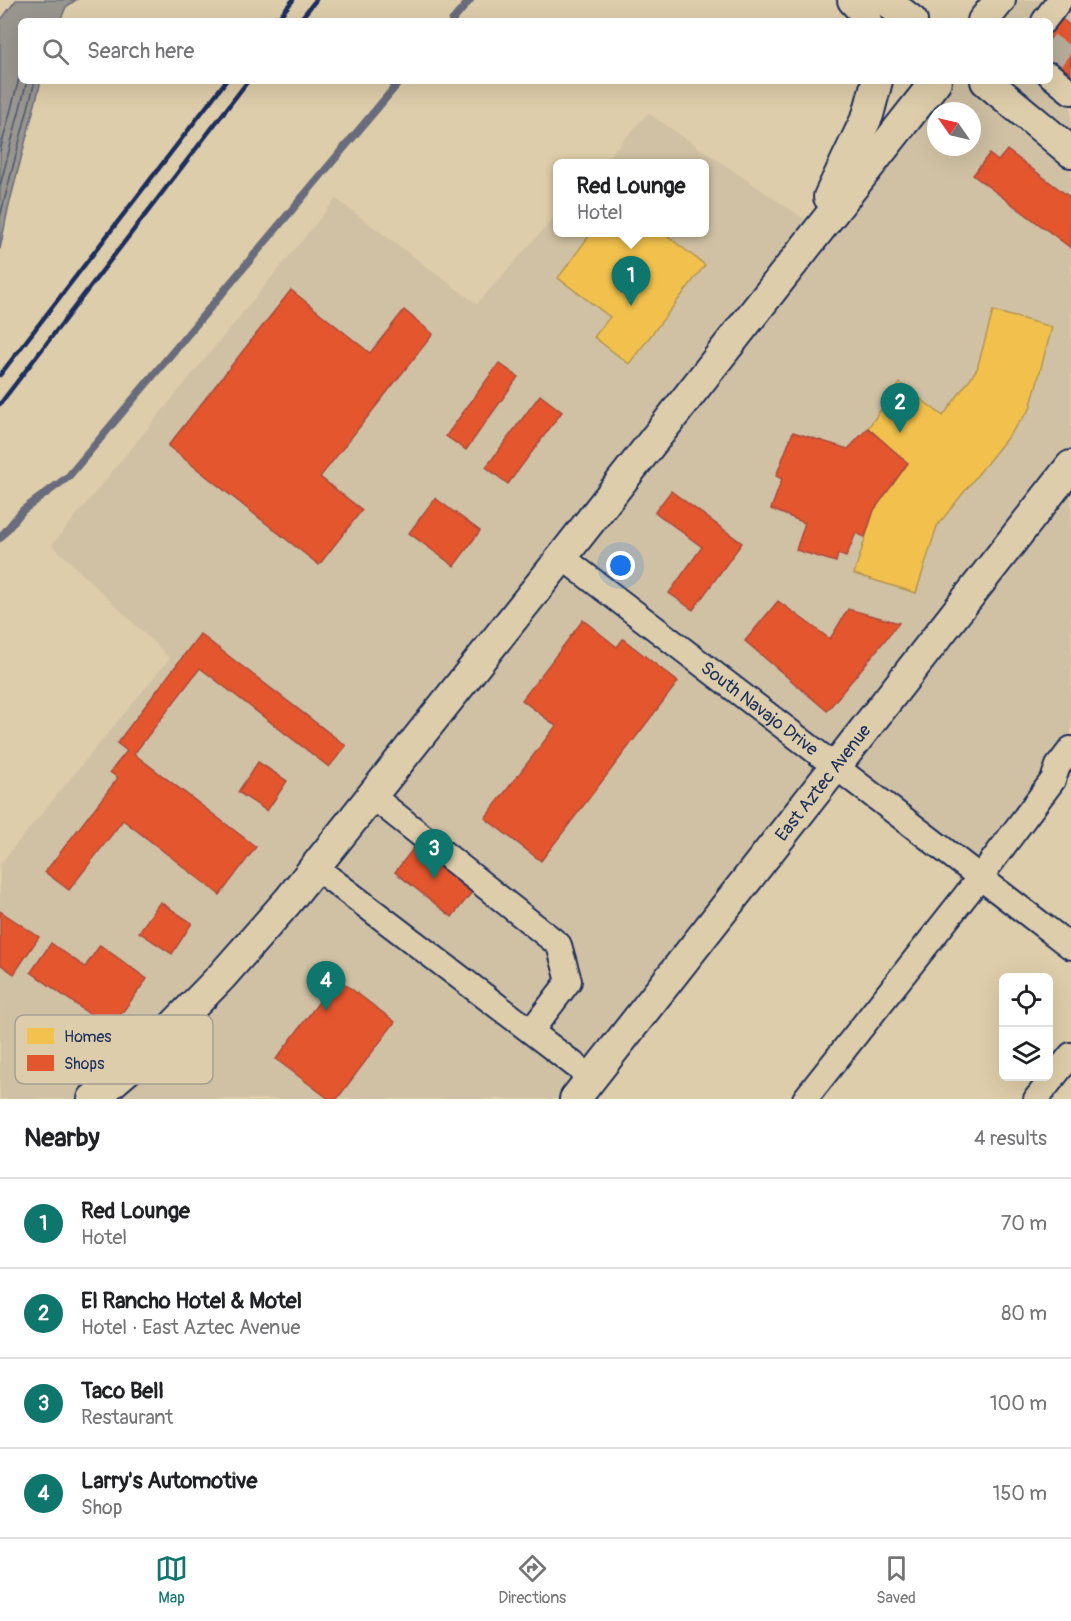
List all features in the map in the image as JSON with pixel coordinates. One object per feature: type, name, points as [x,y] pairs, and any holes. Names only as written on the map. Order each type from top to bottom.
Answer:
[{"type":"main road","points":[[853,0],[863,10],[865,18]]},
{"type":"main road","points":[[885,0],[908,18]]},
{"type":"main road","points":[[985,18],[1000,0]]},
{"type":"main road","points":[[766,298],[835,186],[868,115],[876,84]]},
{"type":"main road","points":[[184,1015],[221,977],[288,901],[934,84]]},
{"type":"main road","points":[[990,84],[1071,152]]},
{"type":"main road","name":"East Aztec Avenue","points":[[583,1088],[1071,466]]},
{"type":"main road","points":[[93,1099],[110,1084]]},
{"type":"street","points":[[1046,18],[1060,0]]},
{"type":"street","points":[[1053,77],[1071,92]]},
{"type":"street","name":"South Navajo Drive","points":[[562,557],[1071,947]]},
{"type":"street","points":[[805,1099],[981,876],[1053,780],[1058,766],[1071,750]]},
{"type":"street","points":[[372,796],[559,945],[569,981],[531,1031]]},
{"type":"street","points":[[315,867],[531,1031],[583,1088]]},
{"type":"street","points":[[1036,1099],[1071,1055]]},
{"type":"shaded area","points":[[1000,0],[1071,0],[1071,761],[981,876],[836,767],[575,1099],[0,1099],[0,864],[170,658],[52,545],[336,199],[477,304],[553,218],[553,237],[709,237],[709,159],[607,159],[648,113],[819,229],[934,84],[1053,84],[1053,18],[985,18]]},
{"type":"water","points":[[16,0],[76,0],[66,7],[61,18],[18,18],[18,84],[40,84],[0,249],[0,21]]},
{"type":"building: Homes","points":[[588,237],[669,237],[705,265],[629,364],[594,337],[610,317],[558,278]]},
{"type":"building: Homes","points":[[993,311],[1052,327],[1030,409],[937,526],[916,593],[854,574],[874,510],[908,463],[868,428],[900,383],[943,416],[977,369]]},
{"type":"building: Shops","points":[[1055,14],[1071,26],[1071,80],[1053,66],[1052,18]]},
{"type":"building: Shops","points":[[1007,150],[1071,198],[1071,248],[973,175],[989,154],[998,161]]},
{"type":"building: Shops","points":[[291,290],[370,353],[404,310],[433,334],[320,477],[362,510],[319,565],[168,446]]},
{"type":"building: Shops","points":[[499,363],[518,377],[466,450],[446,436]]},
{"type":"building: Shops","points":[[540,395],[562,412],[508,484],[486,467]]},
{"type":"building: Shops","points":[[868,428],[908,463],[874,510],[865,537],[856,533],[846,557],[838,554],[836,562],[796,550],[805,523],[771,509],[782,479],[776,476],[793,432],[848,449]]},
{"type":"building: Shops","points":[[671,491],[742,543],[693,610],[669,593],[702,547],[655,512]]},
{"type":"building: Shops","points":[[435,498],[480,531],[454,566],[409,533]]},
{"type":"building: Shops","points":[[778,601],[830,639],[848,609],[899,623],[827,711],[745,641]]},
{"type":"building: Shops","points":[[583,620],[617,647],[623,639],[678,682],[541,861],[485,818],[556,726],[522,700]]},
{"type":"building: Shops","points":[[200,634],[346,746],[329,767],[200,668],[134,754],[256,847],[220,895],[123,820],[69,890],[45,872],[118,778],[110,772],[127,751],[117,743]]},
{"type":"building: Shops","points":[[258,762],[287,781],[267,811],[238,792]]},
{"type":"building: Shops","points":[[419,841],[476,887],[452,917],[395,872]]},
{"type":"building: Shops","points":[[160,902],[192,923],[172,954],[139,932]]},
{"type":"building: Shops","points":[[0,911],[39,937],[14,974],[0,964]]},
{"type":"building: Shops","points":[[51,943],[85,967],[100,945],[147,979],[120,1015],[91,1015],[31,972]]},
{"type":"building: Shops","points":[[337,978],[395,1022],[337,1099],[329,1099],[276,1059]]},
{"type":"waterway","points":[[455,18],[470,0]]},
{"type":"waterway","points":[[0,538],[23,510],[68,477],[397,84]]},
{"type":"tunnel","points":[[1053,57],[1071,32]]},
{"type":"railway","points":[[278,18],[293,0]]},
{"type":"railway","points":[[301,18],[316,0]]},
{"type":"railway","points":[[0,375],[224,84]]},
{"type":"railway","points":[[0,404],[246,84]]},
{"type":"place","name":"Red Lounge","points":[[631,306]]},
{"type":"place","name":"El Rancho Hotel & Motel","points":[[900,433]]},
{"type":"place","name":"Taco Bell","points":[[434,879]]},
{"type":"place","name":"Larry's Automotive","points":[[326,1011]]}]
